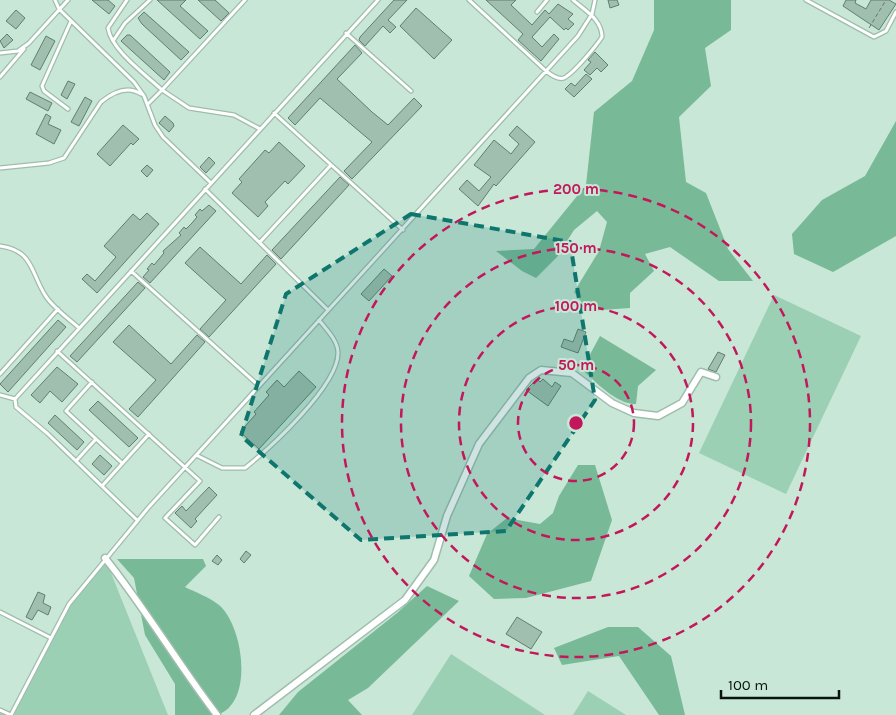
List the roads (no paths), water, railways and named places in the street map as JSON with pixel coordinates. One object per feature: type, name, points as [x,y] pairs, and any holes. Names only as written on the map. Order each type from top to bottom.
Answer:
[{"type":"street","points":[[254,715],[405,600],[434,560],[447,516],[479,444],[529,378],[541,370],[572,373],[612,403],[634,413],[658,416],[682,403],[701,372],[716,377]]},
{"type":"street","points":[[105,558],[133,592],[196,688],[217,715]]},
{"type":"lane","points":[[55,0],[59,9],[134,82],[148,104],[155,125],[164,137],[211,183]]},
{"type":"lane","points":[[0,77],[68,0]]},
{"type":"lane","points":[[128,0],[108,28],[109,35],[118,49],[162,90],[189,108],[234,115],[260,129]]},
{"type":"lane","points":[[113,41],[125,23],[150,0]]},
{"type":"lane","points":[[148,104],[245,0]]},
{"type":"lane","points":[[137,520],[16,407],[15,399],[378,0]]},
{"type":"lane","points":[[470,0],[546,71],[558,78],[564,78],[598,43],[602,31],[592,14],[573,0]]},
{"type":"lane","points":[[537,12],[547,0]]},
{"type":"lane","points":[[0,710],[11,715],[69,604],[105,558],[185,467],[578,36],[592,14],[595,0]]},
{"type":"lane","points":[[806,0],[874,37],[886,31],[896,12]]},
{"type":"lane","points":[[68,110],[44,91],[42,86],[71,21]]},
{"type":"lane","points":[[346,33],[411,91]]},
{"type":"lane","points":[[0,52],[18,51],[29,44]]},
{"type":"lane","points":[[0,168],[57,161],[70,150],[101,102],[109,95],[128,90],[136,91],[144,96]]},
{"type":"lane","points":[[274,113],[403,230]]},
{"type":"lane","points":[[260,242],[331,165]]},
{"type":"lane","points":[[206,189],[328,310]]},
{"type":"lane","points":[[0,246],[15,250],[31,264],[45,296],[79,328]]},
{"type":"lane","points":[[131,271],[259,386]]},
{"type":"lane","points":[[0,374],[58,309]]},
{"type":"lane","points":[[196,455],[222,468],[244,468],[310,405],[333,373],[338,352],[331,335],[319,320]]},
{"type":"lane","points":[[57,351],[200,481],[165,518],[195,545],[219,517]]},
{"type":"lane","points":[[92,382],[66,411],[122,463]]},
{"type":"lane","points":[[0,396],[15,399]]},
{"type":"lane","points":[[102,486],[149,434]]},
{"type":"lane","points":[[76,461],[96,439]]},
{"type":"lane","points":[[0,612],[51,638]]}]
